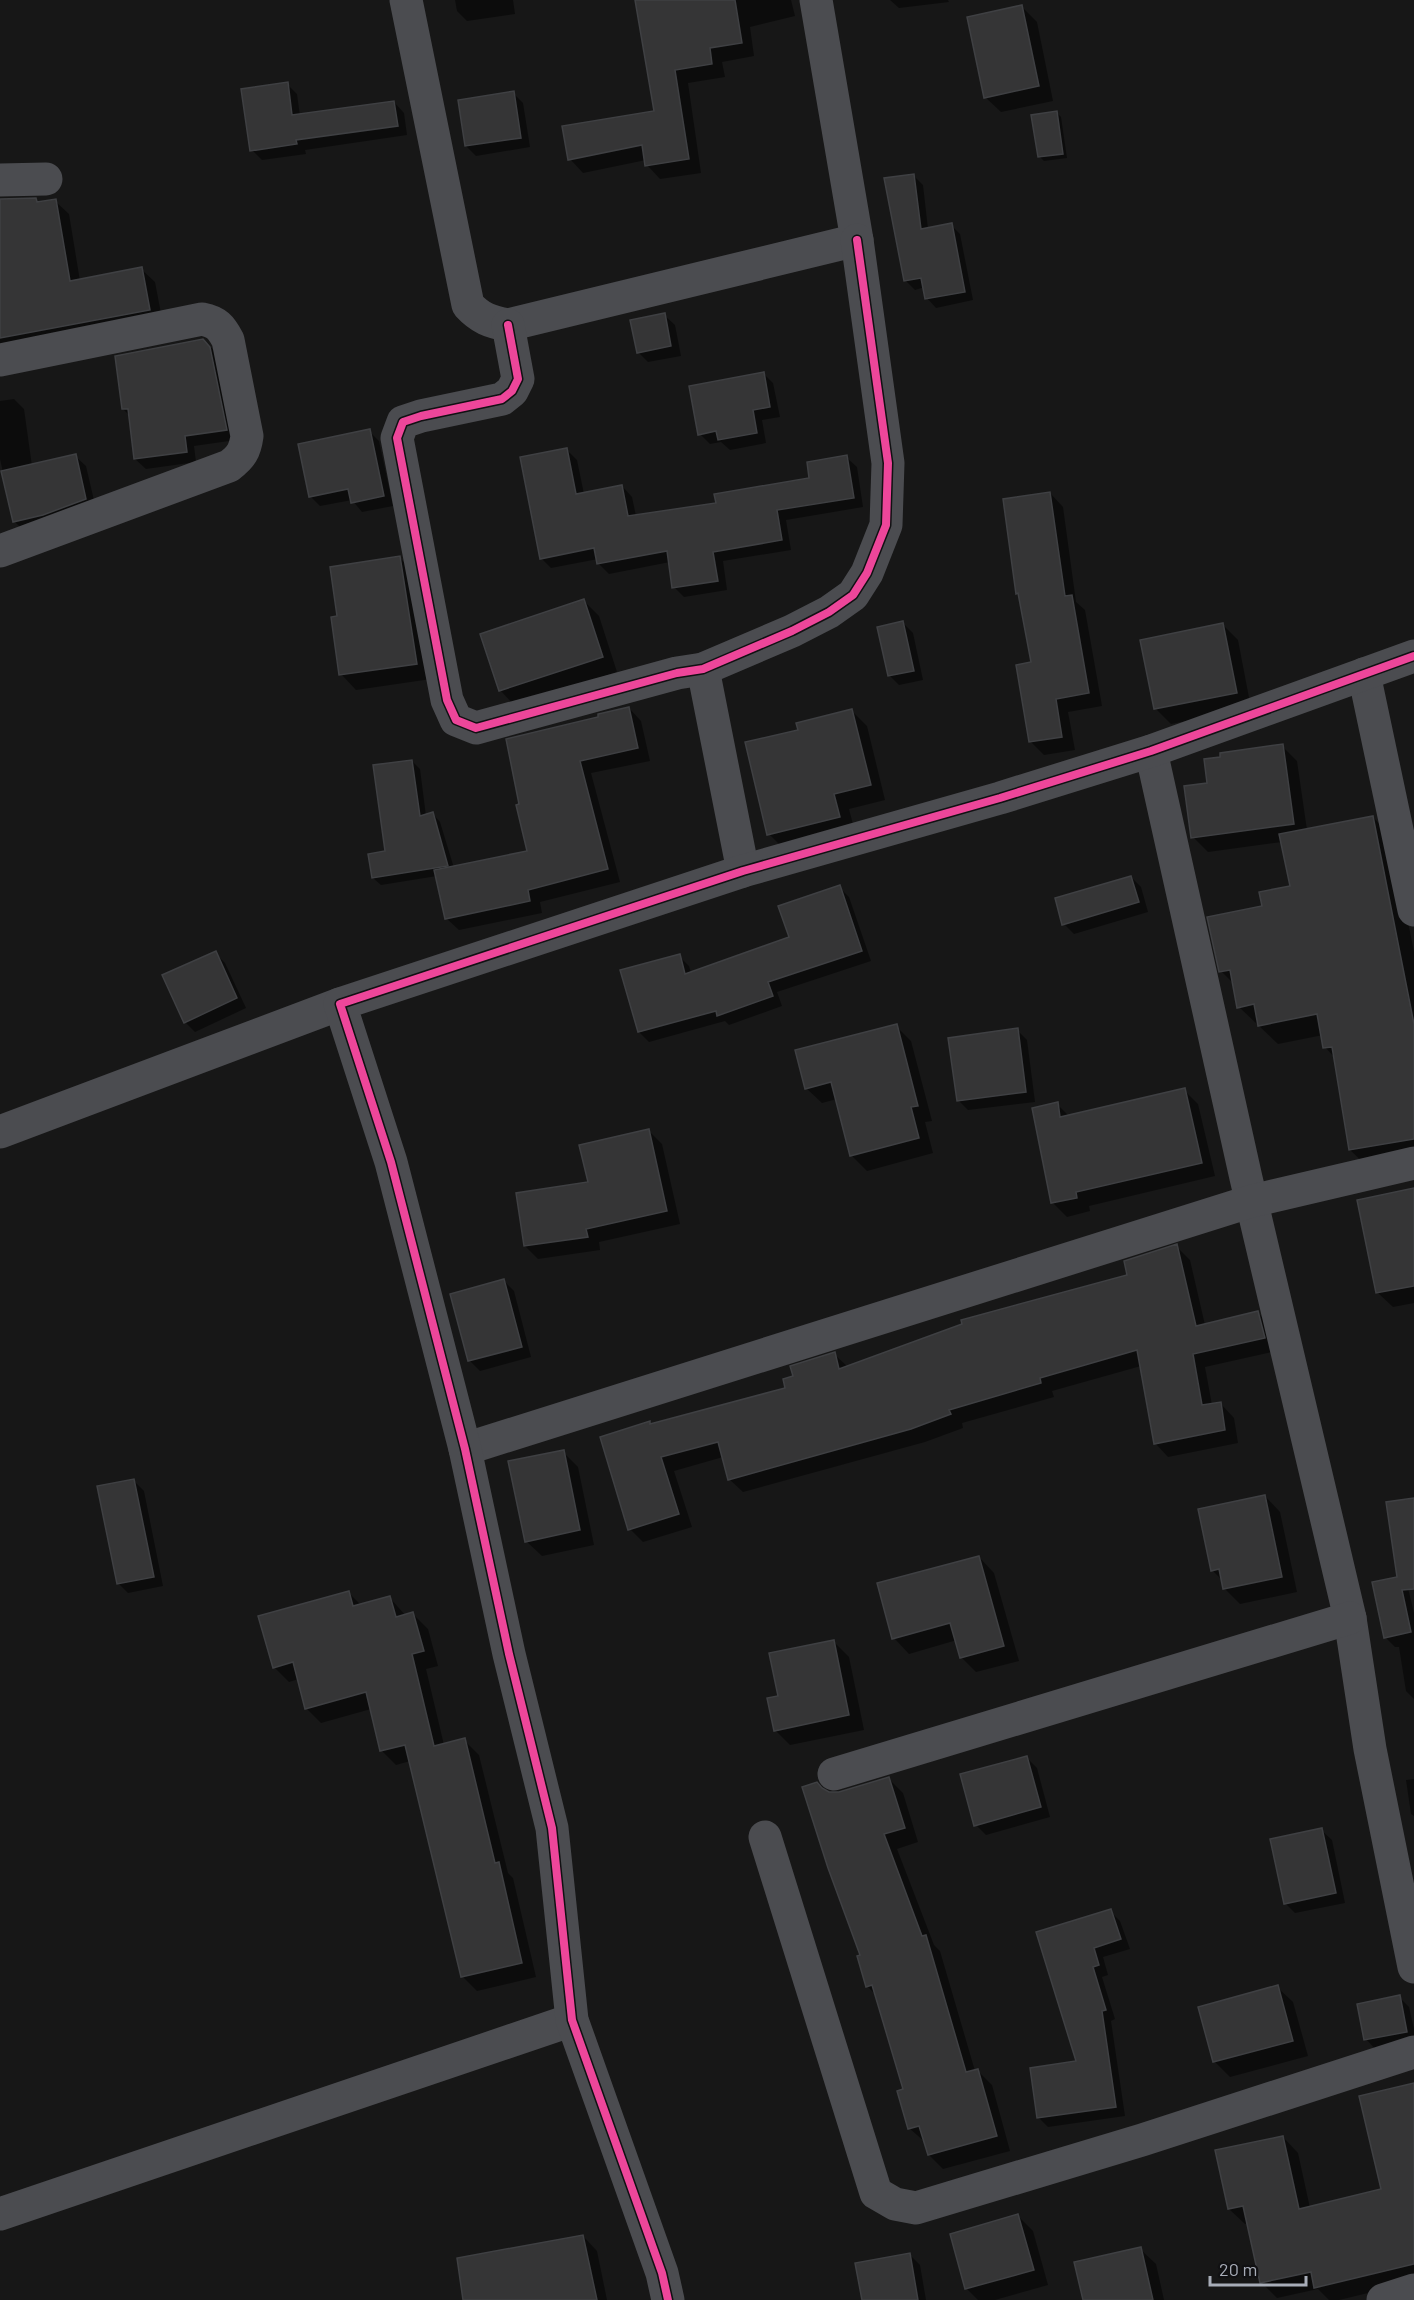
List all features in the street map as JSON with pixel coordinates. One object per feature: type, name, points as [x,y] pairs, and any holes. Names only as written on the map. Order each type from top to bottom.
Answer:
[{"type":"street","points":[[406,0],[468,304],[476,314],[488,322],[508,325],[856,240]]},
{"type":"street","points":[[508,325],[518,379],[512,391],[502,399],[403,422],[397,438],[447,700],[456,720],[476,728],[677,673],[703,669],[792,631],[829,612],[853,595],[867,573],[886,525],[888,463],[856,240],[816,0]]},
{"type":"street","points":[[0,180],[46,179]]},
{"type":"street","points":[[0,360],[202,319],[214,322],[222,328],[228,340],[247,436],[246,447],[240,458],[229,466],[0,551]]},
{"type":"street","points":[[0,1132],[340,1004],[743,871],[1000,798],[1151,751],[1414,656]]},
{"type":"street","points":[[703,669],[743,871]]},
{"type":"street","points":[[1364,674],[1414,910]]},
{"type":"street","points":[[1151,751],[1252,1202],[1350,1618],[1370,1749],[1414,1966]]},
{"type":"street","points":[[340,1004],[391,1161],[465,1449],[509,1654],[552,1828],[572,2020],[662,2273],[668,2300]]},
{"type":"street","points":[[465,1449],[1252,1202],[1414,1163]]},
{"type":"street","points":[[834,1774],[1350,1618]]},
{"type":"street","points":[[765,1837],[876,2193],[895,2204],[916,2208],[1142,2140],[1414,2052]]},
{"type":"street","points":[[0,2214],[572,2020]]},
{"type":"street","points":[[1383,2300],[1414,2290]]},
{"type":"building","points":[[635,0],[735,0],[742,43],[710,48],[712,64],[675,70],[689,159],[645,166],[642,145],[568,160],[562,126],[654,111]]},
{"type":"building","points":[[1022,5],[1039,86],[984,98],[967,17]]},
{"type":"building","points":[[288,82],[292,115],[394,101],[398,126],[296,140],[297,144],[250,151],[241,89]]},
{"type":"building","points":[[514,91],[521,138],[465,146],[458,100]]},
{"type":"building","points":[[1057,111],[1063,154],[1038,157],[1031,115]]},
{"type":"building","points":[[914,174],[921,229],[952,223],[965,292],[925,299],[921,278],[904,281],[884,178]]},
{"type":"building","points":[[36,198],[37,202],[56,199],[70,281],[142,267],[150,310],[0,338],[0,199]]},
{"type":"building","points":[[665,313],[671,346],[637,353],[630,320]]},
{"type":"building","points":[[203,339],[210,347],[227,430],[185,436],[187,452],[134,459],[128,409],[122,409],[115,356]]},
{"type":"building","points":[[764,372],[770,407],[753,410],[757,433],[718,440],[716,431],[698,435],[689,386]]},
{"type":"building","points":[[370,429],[384,496],[351,503],[348,489],[309,497],[298,444]]},
{"type":"building","points":[[567,448],[576,494],[622,485],[628,516],[716,503],[714,494],[809,478],[807,462],[847,455],[854,498],[777,510],[782,540],[713,552],[718,581],[672,588],[667,551],[597,564],[594,548],[540,559],[520,457]]},
{"type":"building","points":[[76,454],[86,499],[43,515],[13,522],[1,471]]},
{"type":"building","points":[[1050,492],[1065,596],[1072,595],[1089,693],[1056,699],[1062,737],[1029,742],[1016,665],[1031,662],[1018,593],[1016,594],[1003,499]]},
{"type":"building","points":[[400,556],[417,664],[339,675],[331,617],[337,616],[330,567]]},
{"type":"building","points":[[584,599],[603,657],[499,691],[480,634]]},
{"type":"building","points":[[903,621],[914,671],[888,676],[877,627]]},
{"type":"building","points":[[1223,623],[1237,693],[1154,709],[1140,640]]},
{"type":"building","points":[[629,707],[638,748],[580,761],[608,869],[528,890],[530,901],[445,919],[434,870],[527,851],[516,805],[519,804],[506,739],[598,717],[598,714]]},
{"type":"building","points":[[852,709],[871,785],[834,794],[840,817],[767,835],[745,742],[798,730],[796,723]]},
{"type":"building","points":[[1283,744],[1294,824],[1191,838],[1184,786],[1207,783],[1204,759],[1220,757],[1220,753]]},
{"type":"building","points":[[412,760],[420,816],[433,812],[448,866],[372,878],[368,854],[385,851],[373,765]]},
{"type":"building","points":[[1373,816],[1414,1024],[1414,1139],[1349,1150],[1332,1047],[1323,1048],[1317,1014],[1258,1026],[1254,1004],[1237,1008],[1230,970],[1219,972],[1207,917],[1262,906],[1259,892],[1290,886],[1279,834]]},
{"type":"building","points":[[1131,876],[1139,902],[1062,925],[1055,898]]},
{"type":"building","points":[[840,885],[862,951],[768,982],[773,996],[717,1016],[716,1011],[638,1032],[620,970],[680,954],[685,974],[789,937],[778,906]]},
{"type":"building","points":[[216,951],[237,998],[184,1023],[162,975]]},
{"type":"building","points":[[897,1024],[918,1106],[911,1107],[919,1138],[850,1156],[831,1082],[805,1089],[795,1050]]},
{"type":"building","points":[[1018,1028],[1026,1092],[957,1101],[948,1038]]},
{"type":"building","points":[[1185,1088],[1202,1163],[1076,1192],[1077,1198],[1051,1203],[1032,1108],[1058,1102],[1060,1117]]},
{"type":"building","points":[[649,1129],[667,1211],[586,1229],[588,1237],[524,1246],[516,1193],[588,1182],[579,1145]]},
{"type":"building","points":[[1414,1188],[1414,1286],[1376,1293],[1357,1200]]},
{"type":"building","points":[[1177,1244],[1196,1326],[1258,1311],[1265,1338],[1193,1354],[1202,1405],[1221,1402],[1225,1430],[1154,1444],[1137,1350],[1040,1378],[1041,1383],[949,1410],[951,1414],[911,1429],[728,1480],[718,1442],[661,1457],[679,1514],[628,1530],[600,1437],[650,1421],[650,1424],[785,1388],[783,1379],[793,1376],[790,1366],[835,1352],[839,1369],[962,1324],[961,1320],[1127,1275],[1124,1261]]},
{"type":"building","points":[[504,1279],[522,1347],[468,1361],[450,1294]]},
{"type":"building","points":[[564,1450],[580,1530],[525,1542],[508,1461]]},
{"type":"building","points":[[134,1479],[154,1577],[117,1584],[97,1486]]},
{"type":"building","points":[[1265,1495],[1282,1577],[1223,1589],[1219,1569],[1211,1571],[1198,1509]]},
{"type":"building","points":[[1414,1498],[1414,1589],[1402,1590],[1411,1632],[1384,1638],[1372,1582],[1397,1577],[1386,1502]]},
{"type":"building","points":[[979,1556],[1004,1646],[960,1658],[950,1623],[892,1639],[877,1583]]},
{"type":"building","points":[[349,1591],[353,1606],[390,1596],[396,1617],[413,1612],[424,1651],[412,1654],[434,1746],[465,1738],[495,1863],[499,1862],[522,1963],[461,1977],[405,1745],[380,1751],[366,1692],[305,1709],[293,1662],[273,1668],[258,1616]]},
{"type":"building","points":[[834,1640],[849,1715],[774,1731],[767,1698],[778,1696],[769,1653]]},
{"type":"building","points":[[1027,1756],[1041,1807],[974,1826],[960,1774]]},
{"type":"building","points":[[889,1777],[905,1828],[884,1834],[922,1936],[926,1935],[966,2072],[978,2069],[997,2136],[928,2155],[919,2126],[908,2129],[897,2091],[903,2089],[872,1985],[866,1987],[857,1956],[860,1955],[828,1868],[802,1787],[817,1782],[829,1792],[839,1792]]},
{"type":"building","points":[[1322,1828],[1336,1893],[1284,1904],[1270,1839]]},
{"type":"building","points":[[1111,1909],[1121,1939],[1094,1948],[1099,1965],[1093,1967],[1106,2010],[1102,2011],[1116,2107],[1037,2118],[1030,2068],[1076,2061],[1036,1932]]},
{"type":"building","points":[[1278,1985],[1293,2041],[1213,2062],[1198,2007]]},
{"type":"building","points":[[1400,1995],[1407,2032],[1364,2040],[1357,2004]]},
{"type":"building","points":[[1414,2083],[1414,2264],[1314,2288],[1311,2272],[1260,2283],[1243,2206],[1228,2209],[1215,2150],[1283,2136],[1299,2209],[1381,2189],[1359,2096]]},
{"type":"building","points":[[1018,2214],[1034,2270],[965,2289],[950,2234]]},
{"type":"building","points":[[583,2235],[597,2300],[463,2300],[457,2258]]},
{"type":"building","points":[[1141,2247],[1153,2300],[1083,2300],[1074,2262]]},
{"type":"building","points":[[910,2253],[918,2300],[862,2300],[855,2263]]},
{"type":"cycle path","points":[[508,325],[518,379],[512,391],[502,399],[403,422],[397,438],[447,700],[456,720],[476,728],[677,673],[703,669],[792,631],[829,612],[853,595],[867,573],[886,525],[888,463],[857,240]]},
{"type":"cycle path","points":[[668,2300],[662,2273],[572,2020],[552,1828],[509,1654],[465,1449],[391,1162],[340,1004],[743,871],[1000,798],[1151,751],[1414,656]]}]
